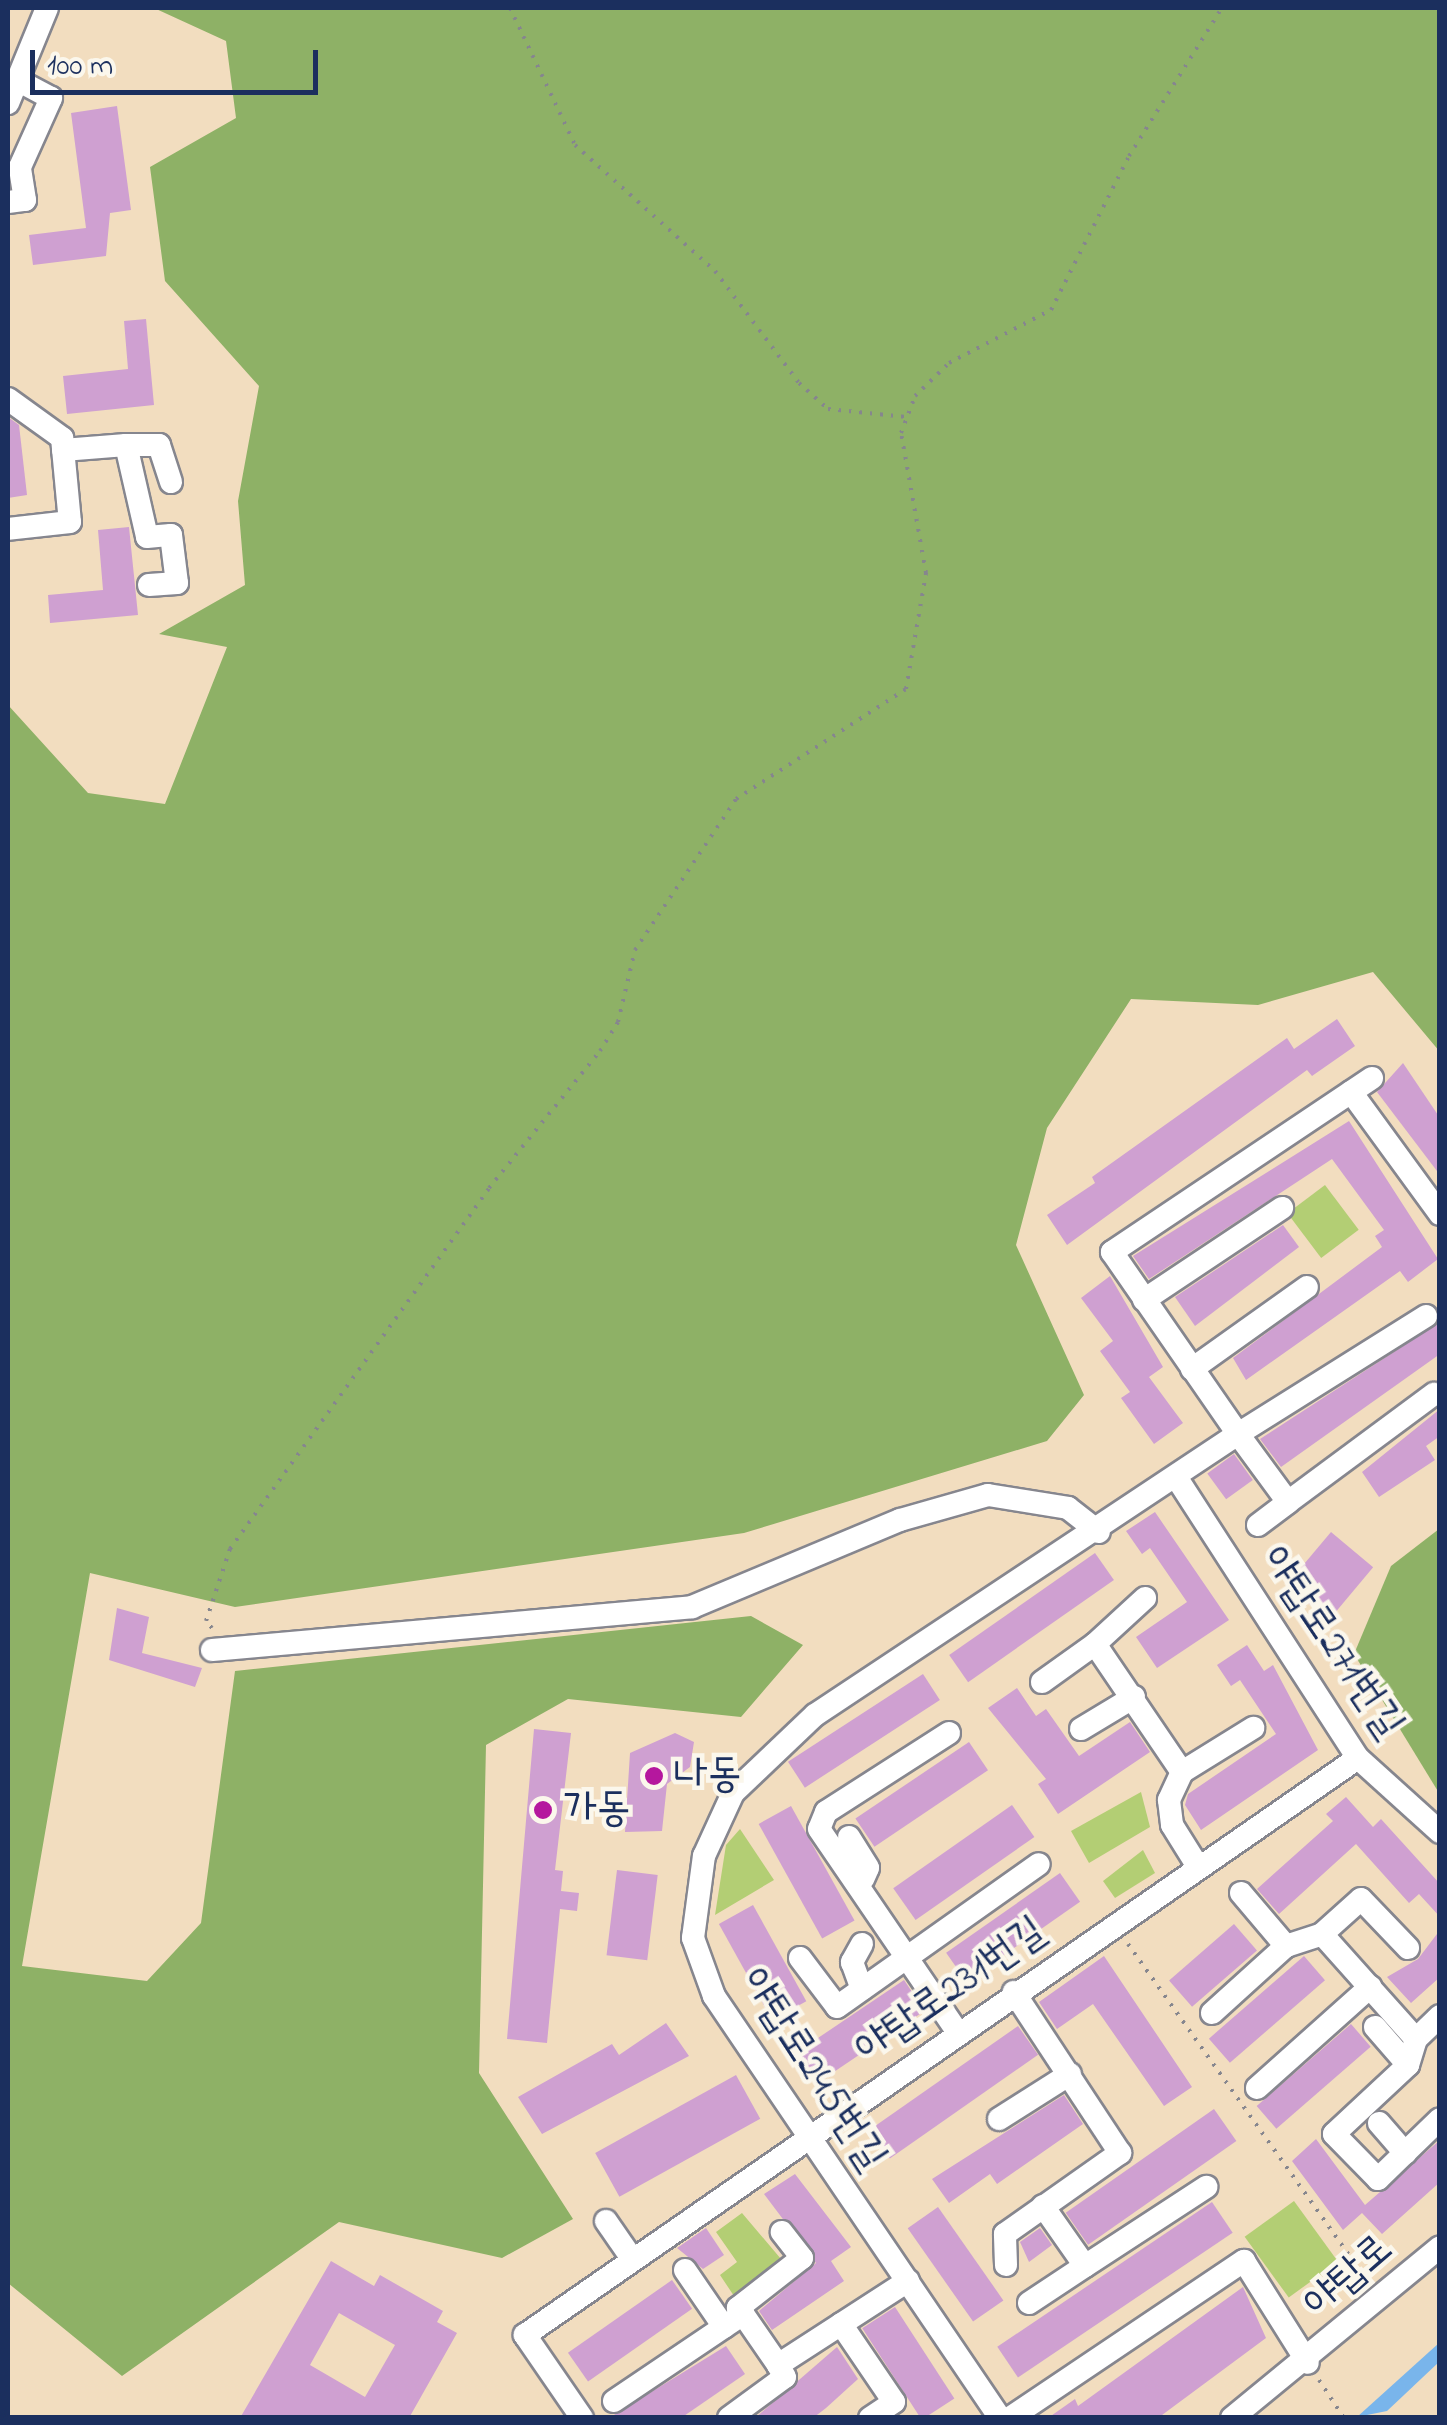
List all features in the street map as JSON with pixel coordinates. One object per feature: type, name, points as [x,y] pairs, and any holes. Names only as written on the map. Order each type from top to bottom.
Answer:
[{"type":"street","points":[[8,103],[47,8]]},
{"type":"street","points":[[8,202],[25,200],[20,167],[51,98],[17,80]]},
{"type":"street","points":[[8,400],[40,414],[63,450],[70,522],[8,528]]},
{"type":"street","points":[[126,445],[147,537],[171,535],[177,583],[150,585]]},
{"type":"street","points":[[63,450],[159,445],[170,482]]},
{"type":"street","points":[[1288,1502],[1112,1252],[1372,1078]]},
{"type":"street","points":[[1350,1092],[1440,1214]]},
{"type":"street","points":[[1144,1300],[1282,1208]]},
{"type":"street","points":[[1192,1369],[1307,1287]]},
{"type":"street","name":"야탑로245번길","points":[[1000,2418],[714,1996],[693,1938],[704,1856],[733,1793],[815,1716],[1178,1480],[1238,1434],[1426,1316]]},
{"type":"street","points":[[1258,1525],[1434,1394]]},
{"type":"street","name":"야탑로271번길","points":[[1178,1480],[1358,1758],[1440,1832]]},
{"type":"street","points":[[220,1649],[692,1606],[900,1520],[988,1496],[1068,1508],[1099,1532]]},
{"type":"street","points":[[1042,1682],[1094,1644],[1145,1598]]},
{"type":"street","points":[[1094,1644],[1182,1772]]},
{"type":"street","points":[[1080,1729],[1134,1698]]},
{"type":"street","points":[[1197,1866],[1172,1825],[1169,1800],[1182,1772],[1252,1728]]},
{"type":"street","points":[[949,1732],[820,1820],[958,2032]]},
{"type":"street","name":"야탑로231번길","points":[[582,2418],[524,2334],[1358,1758]]},
{"type":"street","points":[[849,1837],[868,1868],[862,1882]]},
{"type":"street","points":[[800,1958],[837,2007],[1039,1864]]},
{"type":"street","points":[[1242,1893],[1286,1946]]},
{"type":"street","points":[[1212,2013],[1286,1946],[1322,1934],[1361,1898],[1408,1948]]},
{"type":"street","points":[[1322,1934],[1416,2039]]},
{"type":"street","points":[[862,1944],[852,1972],[862,1989]]},
{"type":"street","points":[[1257,2088],[1370,1987]]},
{"type":"street","points":[[1006,2265],[1005,2234],[1120,2153],[1014,1992]]},
{"type":"street","points":[[1440,2016],[1416,2039],[1408,2065],[1334,2134],[1378,2179],[1440,2119]]},
{"type":"street","points":[[1375,2028],[1408,2065]]},
{"type":"street","points":[[999,2118],[1070,2074]]},
{"type":"street","points":[[1379,2123],[1404,2153]]},
{"type":"street","points":[[1029,2302],[1206,2187]]},
{"type":"street","points":[[1043,2206],[1085,2266]]},
{"type":"street","points":[[606,2221],[633,2260]]},
{"type":"street","points":[[614,2400],[734,2320],[738,2308],[802,2258],[782,2232]]},
{"type":"street","name":"야탑로","points":[[1232,2418],[1308,2363],[1440,2247]]},
{"type":"street","name":"야탑로","points":[[1010,2418],[1244,2261],[1308,2363]]},
{"type":"street","points":[[685,2270],[778,2365],[785,2377],[729,2418]]},
{"type":"street","points":[[778,2365],[908,2281]]},
{"type":"street","points":[[841,2324],[894,2402],[870,2418]]},
{"type":"path","points":[[510,8],[575,145],[715,271],[799,383],[828,409],[907,417]]},
{"type":"path","points":[[220,1649],[206,1621],[230,1550],[489,1188],[600,1051],[618,1022],[635,950],[706,840],[767,775],[906,689],[926,573],[901,433],[907,417],[950,363],[1052,310],[1128,156],[1222,8]]},
{"type":"path","points":[[1113,1924],[1381,2299]]},
{"type":"path","points":[[1325,2390],[1344,2418]]},
{"type":"green space","points":[[154,8],[1439,8],[1440,1052],[1373,972],[1258,1005],[1131,999],[1047,1128],[1016,1245],[1084,1395],[1047,1441],[744,1533],[235,1607],[90,1573],[22,1966],[147,1981],[201,1923],[235,1671],[751,1616],[803,1645],[741,1717],[568,1699],[486,1745],[479,2073],[573,2219],[502,2258],[339,2222],[122,2376],[8,2283],[8,705],[88,793],[165,804],[227,647],[159,634],[245,585],[238,501],[259,386],[165,281],[150,167],[236,118],[226,41]]},
{"type":"green space","points":[[1325,1185],[1359,1230],[1321,1258],[1287,1213]]},
{"type":"green space","points":[[1439,1529],[1439,1793],[1354,1654],[1391,1566]]},
{"type":"green space","points":[[1141,1792],[1150,1827],[1089,1863],[1071,1831]]},
{"type":"green space","points":[[740,1829],[774,1880],[715,1915],[726,1845]]},
{"type":"green space","points":[[1143,1850],[1155,1873],[1115,1898],[1103,1881]]},
{"type":"green space","points":[[1294,2201],[1338,2262],[1289,2298],[1245,2237]]},
{"type":"green space","points":[[742,2213],[781,2259],[734,2296],[720,2275],[737,2262],[716,2232]]},
{"type":"water","points":[[1439,2343],[1439,2362],[1387,2411],[1357,2417]]},
{"type":"building","points":[[117,106],[131,210],[110,213],[106,256],[33,265],[29,235],[86,228],[71,113]]},
{"type":"building","points":[[146,319],[154,405],[67,414],[63,376],[128,369],[124,321]]},
{"type":"building","points":[[8,417],[19,425],[27,495],[8,498]]},
{"type":"building","points":[[129,527],[138,615],[50,623],[48,595],[103,590],[98,530]]},
{"type":"building","points":[[1337,1019],[1355,1046],[1312,1076],[1307,1070],[1067,1245],[1047,1215],[1095,1183],[1092,1177],[1287,1038],[1294,1049]]},
{"type":"building","points":[[1403,1063],[1440,1118],[1440,1175],[1377,1092]]},
{"type":"building","points":[[1349,1121],[1438,1259],[1408,1282],[1400,1271],[1246,1380],[1233,1358],[1382,1247],[1375,1236],[1384,1230],[1332,1159],[1149,1279],[1133,1256]]},
{"type":"building","points":[[1283,1225],[1299,1247],[1195,1326],[1175,1297]]},
{"type":"building","points":[[1110,1276],[1163,1367],[1149,1377],[1183,1423],[1154,1444],[1121,1398],[1130,1392],[1100,1351],[1113,1341],[1081,1298]]},
{"type":"building","points":[[1440,1322],[1440,1354],[1281,1467],[1260,1439]]},
{"type":"building","points":[[1440,1409],[1440,1436],[1426,1446],[1435,1460],[1379,1497],[1362,1472]]},
{"type":"building","points":[[1234,1454],[1253,1480],[1226,1499],[1207,1473]]},
{"type":"building","points":[[1155,1512],[1229,1620],[1157,1668],[1136,1637],[1187,1602],[1150,1548],[1142,1554],[1126,1531]]},
{"type":"building","points":[[1331,1532],[1373,1567],[1329,1620],[1287,1585]]},
{"type":"building","points":[[1095,1553],[1114,1580],[968,1682],[949,1655]]},
{"type":"building","points":[[117,1608],[149,1617],[142,1653],[202,1668],[195,1687],[109,1660]]},
{"type":"building","points":[[1247,1645],[1264,1671],[1273,1665],[1318,1750],[1201,1830],[1185,1805],[1188,1794],[1276,1734],[1240,1680],[1231,1686],[1217,1665]]},
{"type":"building","points":[[923,1674],[940,1700],[805,1788],[788,1762]]},
{"type":"building","points":[[1017,1688],[1036,1716],[1046,1709],[1079,1756],[1130,1722],[1150,1752],[1058,1814],[1038,1784],[1046,1779],[988,1708]]},
{"type":"building","points":[[534,1729],[571,1733],[555,1870],[563,1871],[561,1891],[579,1893],[577,1911],[560,1909],[547,2043],[507,2039]]},
{"type":"building","name":"나동","points":[[675,1733],[694,1742],[690,1767],[667,1784],[662,1831],[625,1832],[630,1753]]},
{"type":"building","points":[[969,1742],[988,1770],[874,1847],[855,1819]]},
{"type":"building","points":[[1346,1797],[1373,1827],[1381,1819],[1440,1884],[1440,1917],[1419,1894],[1409,1903],[1356,1844],[1279,1914],[1257,1889],[1333,1821],[1326,1814]]},
{"type":"building","points":[[1012,1805],[1034,1837],[916,1920],[893,1888]]},
{"type":"building","points":[[791,1806],[855,1921],[822,1939],[759,1824]]},
{"type":"building","points":[[617,1870],[658,1875],[647,1960],[607,1955]]},
{"type":"building","points":[[1060,1873],[1080,1902],[966,1981],[946,1953]]},
{"type":"building","points":[[753,1905],[806,2001],[772,2020],[719,1924]]},
{"type":"building","points":[[1234,1924],[1257,1950],[1192,2007],[1169,1980]]},
{"type":"building","points":[[1440,1930],[1440,1977],[1411,2003],[1387,1977],[1418,1959]]},
{"type":"building","points":[[1104,1956],[1192,2087],[1164,2106],[1093,2004],[1057,2029],[1039,2002]]},
{"type":"building","points":[[1304,1956],[1325,1980],[1230,2063],[1209,2039]]},
{"type":"building","points":[[904,1980],[925,2011],[815,2084],[795,2054]]},
{"type":"building","points":[[666,2023],[689,2056],[542,2134],[518,2097],[612,2044],[619,2055]]},
{"type":"building","points":[[1351,2024],[1371,2047],[1276,2129],[1257,2106]]},
{"type":"building","points":[[1018,2026],[1038,2055],[890,2158],[870,2130]]},
{"type":"building","points":[[736,2075],[760,2119],[619,2197],[595,2153]]},
{"type":"building","points":[[1064,2095],[1083,2124],[997,2184],[990,2174],[949,2203],[932,2179]]},
{"type":"building","points":[[1214,2109],[1236,2141],[1088,2245],[1066,2213]]},
{"type":"building","points":[[1316,2139],[1365,2205],[1440,2140],[1440,2182],[1382,2234],[1362,2213],[1343,2230],[1292,2161]]},
{"type":"building","points":[[795,2174],[851,2247],[831,2261],[844,2281],[772,2330],[759,2311],[816,2263],[764,2194]]},
{"type":"building","points":[[1212,2202],[1233,2233],[1018,2378],[997,2347]]},
{"type":"building","points":[[938,2207],[1003,2300],[973,2322],[908,2228]]},
{"type":"building","points":[[706,2228],[724,2255],[703,2269],[677,2248]]},
{"type":"building","points":[[1040,2228],[1052,2245],[1029,2262],[1020,2242]]},
{"type":"building","points":[[331,2261],[374,2286],[380,2275],[443,2311],[437,2322],[457,2333],[409,2418],[240,2418]],"holes":[[[339,2313],[395,2345],[365,2397],[310,2365]]]},
{"type":"building","points":[[672,2280],[692,2309],[588,2382],[568,2353]]},
{"type":"building","points":[[1243,2287],[1266,2338],[1158,2418],[1048,2418],[1075,2399],[1078,2406]]},
{"type":"building","points":[[895,2307],[954,2398],[921,2418],[862,2328]]},
{"type":"building","points":[[726,2346],[745,2374],[681,2418],[609,2418]]},
{"type":"building","points":[[837,2347],[858,2379],[826,2408],[813,2418],[755,2418]]},
{"type":"place","name":"나동","points":[[654,1776]]},
{"type":"place","name":"가동","points":[[543,1810]]}]
